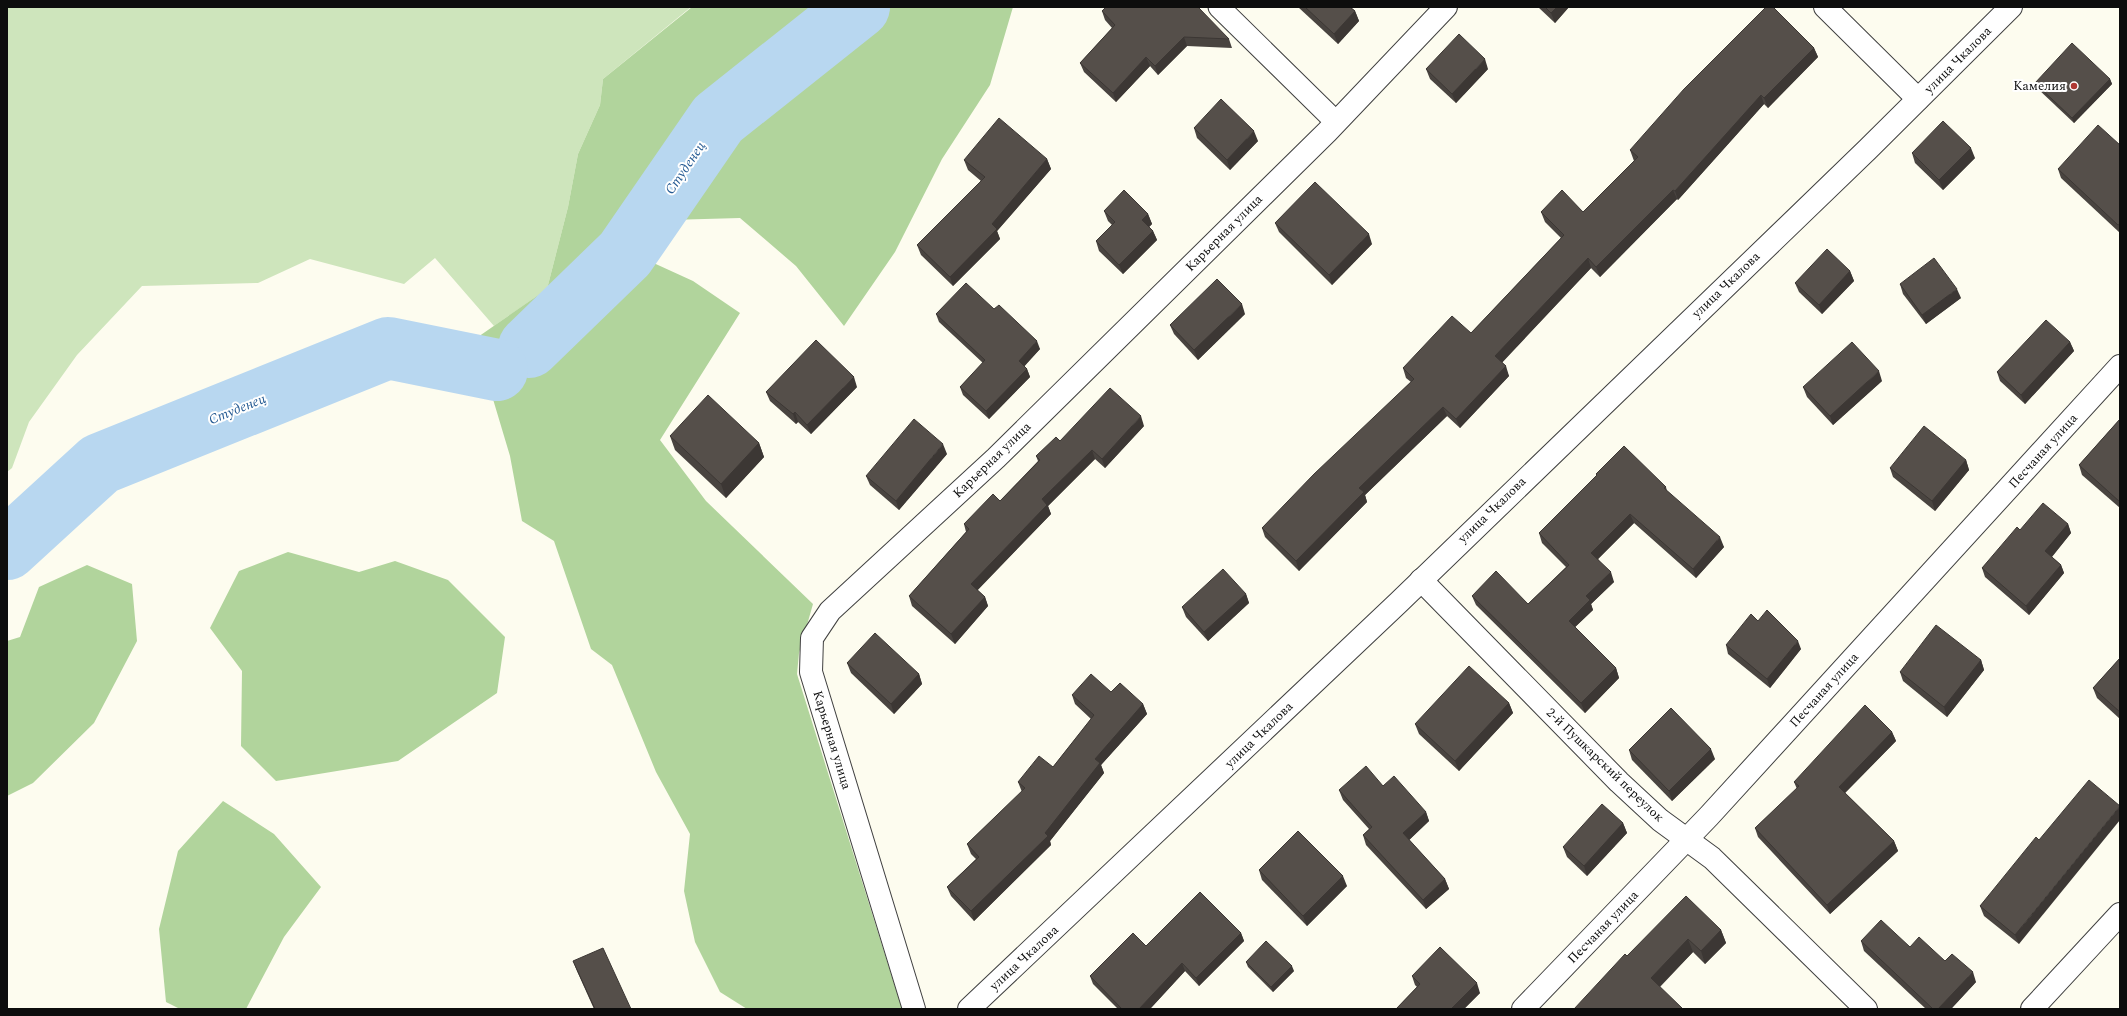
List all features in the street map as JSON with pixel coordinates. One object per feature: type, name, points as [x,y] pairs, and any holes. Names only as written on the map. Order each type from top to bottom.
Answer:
[{"type":"street","name":"Карьерная улица","points":[[914,1009],[811,672],[812,638],[830,611],[996,458],[1336,122],[1446,7]]},
{"type":"street","points":[[1824,7],[1918,99]]},
{"type":"street","name":"улица Чкалова","points":[[969,1009],[1421,580],[1918,99],[2011,7]]},
{"type":"street","name":"Песчаная улица","points":[[1523,1009],[1686,840],[2120,366]]},
{"type":"street","name":"2-й Пушкарский переулок","points":[[1421,580],[1618,782],[1660,820],[1712,858],[1866,1009]]},
{"type":"street","points":[[2032,1009],[2120,914]]},
{"type":"lane","points":[[1219,7],[1336,122]]},
{"type":"green space","points":[[7,7],[691,7],[603,79],[600,105],[578,154],[568,207],[547,289],[494,326],[435,258],[404,284],[310,259],[258,283],[142,286],[77,355],[29,422],[12,468],[7,472]]},
{"type":"green space","points":[[692,7],[1013,7],[990,85],[942,159],[895,252],[844,326],[796,266],[740,218],[669,220],[647,260],[693,281],[740,313],[660,440],[706,501],[813,604],[799,653],[797,674],[902,1009],[747,1009],[720,992],[695,942],[684,891],[690,834],[656,772],[612,665],[591,649],[554,541],[522,521],[510,456],[475,339],[547,289],[568,207],[578,154],[600,105],[603,79]]},
{"type":"green space","points":[[288,552],[359,572],[395,561],[448,580],[505,637],[497,693],[398,761],[276,781],[241,746],[242,671],[210,628],[239,571]]},
{"type":"green space","points":[[87,565],[132,584],[137,641],[94,723],[33,783],[7,796],[7,641],[20,637],[39,587]]},
{"type":"green space","points":[[223,801],[274,834],[321,887],[284,937],[246,1009],[180,1009],[166,1002],[159,929],[178,851]]},
{"type":"building","points":[[1106,7],[1198,7],[1229,39],[1184,37],[1155,66],[1146,57],[1113,93],[1080,63],[1115,25],[1102,11]]},
{"type":"building","points":[[1305,7],[1350,7],[1355,11],[1334,34]]},
{"type":"building","points":[[1545,7],[1557,7],[1551,13]]},
{"type":"building","points":[[1766,7],[1773,7],[1814,48],[1764,98],[1761,95],[1675,191],[1673,190],[1596,267],[1588,258],[1495,356],[1506,366],[1456,419],[1443,407],[1359,488],[1364,492],[1296,561],[1262,528],[1314,474],[1414,379],[1403,368],[1452,316],[1471,333],[1564,235],[1541,212],[1562,190],[1583,212],[1638,157],[1630,150],[1684,89]]},
{"type":"building","points":[[1459,34],[1485,59],[1452,94],[1426,69]]},
{"type":"building","name":"Камелия","points":[[2072,43],[2110,79],[2072,118],[2035,83]]},
{"type":"building","points":[[1221,99],[1254,131],[1227,160],[1194,128]]},
{"type":"building","points":[[999,118],[1047,159],[992,224],[997,229],[950,277],[917,245],[985,177],[964,160]]},
{"type":"building","points":[[1943,121],[1971,148],[1939,180],[1912,153]]},
{"type":"building","points":[[2098,125],[2120,145],[2120,224],[2118,225],[2058,169]]},
{"type":"building","points":[[1315,182],[1369,234],[1329,275],[1275,223]]},
{"type":"building","points":[[1124,190],[1148,214],[1142,220],[1153,231],[1119,265],[1096,241],[1115,222],[1104,211]]},
{"type":"building","points":[[1827,249],[1850,271],[1819,305],[1795,283]]},
{"type":"building","points":[[1934,258],[1957,289],[1922,315],[1900,284]]},
{"type":"building","points":[[1217,279],[1242,304],[1194,350],[1170,325]]},
{"type":"building","points":[[966,283],[994,309],[999,305],[1037,341],[1019,361],[1027,369],[986,411],[960,387],[985,360],[936,314]]},
{"type":"building","points":[[2046,320],[2070,342],[2021,395],[1997,372]]},
{"type":"building","points":[[816,340],[854,377],[807,425],[795,412],[793,414],[766,392]]},
{"type":"building","points":[[1852,342],[1879,371],[1830,416],[1803,387]]},
{"type":"building","points":[[1110,388],[1141,416],[1102,459],[1092,450],[1042,499],[1047,505],[971,584],[985,597],[951,634],[909,596],[969,529],[964,524],[993,494],[1000,501],[1040,460],[1036,456],[1056,437],[1060,441]]},
{"type":"building","points":[[708,395],[759,443],[721,484],[670,436]]},
{"type":"building","points":[[914,419],[943,444],[896,501],[866,476]]},
{"type":"building","points":[[2120,419],[2120,502],[2079,465]]},
{"type":"building","points":[[1924,426],[1966,460],[1932,501],[1890,468]]},
{"type":"building","points":[[1624,446],[1666,487],[1664,488],[1720,537],[1693,569],[1630,514],[1591,553],[1611,572],[1586,596],[1590,600],[1569,621],[1616,668],[1581,703],[1472,596],[1496,571],[1528,604],[1569,565],[1539,533]]},
{"type":"building","points":[[2043,503],[2068,524],[2045,551],[2061,565],[2026,606],[1982,568],[2017,527],[2020,530]]},
{"type":"building","points":[[1223,569],[1246,594],[1204,632],[1182,607]]},
{"type":"building","points":[[1767,610],[1798,641],[1767,679],[1726,645],[1751,614],[1758,621]]},
{"type":"building","points":[[1936,625],[1981,660],[1944,707],[1900,672]]},
{"type":"building","points":[[875,633],[919,674],[891,704],[847,663]]},
{"type":"building","points":[[2120,658],[2120,712],[2093,688]]},
{"type":"building","points":[[1469,666],[1509,703],[1455,761],[1415,724]]},
{"type":"building","points":[[1091,674],[1111,692],[1120,683],[1143,704],[1095,759],[1100,763],[1045,833],[1048,836],[971,911],[947,887],[979,857],[967,844],[1025,788],[1018,782],[1039,756],[1053,767],[1094,715],[1072,695]]},
{"type":"building","points":[[1865,705],[1892,732],[1839,787],[1894,841],[1827,905],[1755,828],[1799,786],[1794,782]]},
{"type":"building","points":[[1671,708],[1711,749],[1669,791],[1629,750]]},
{"type":"building","points":[[1366,766],[1383,786],[1394,776],[1426,812],[1403,833],[1445,879],[1423,900],[1363,835],[1372,827],[1339,790]]},
{"type":"building","points":[[2089,780],[2120,806],[2015,935],[1980,906],[2036,837],[2039,840]]},
{"type":"building","points":[[1602,804],[1623,823],[1584,866],[1563,847]]},
{"type":"building","points":[[1298,831],[1343,876],[1303,916],[1259,870]]},
{"type":"building","points":[[1200,892],[1241,933],[1196,978],[1182,963],[1139,1009],[1122,1009],[1090,976],[1133,933],[1146,946]]},
{"type":"building","points":[[1686,896],[1721,930],[1701,951],[1688,939],[1651,978],[1683,1009],[1574,1009],[1625,954],[1627,956]]},
{"type":"building","points":[[1881,920],[1910,947],[1919,937],[1945,961],[1952,954],[1973,972],[1938,1009],[1933,1009],[1861,941]]},
{"type":"building","points":[[1266,941],[1292,966],[1271,987],[1246,962]]},
{"type":"building","points":[[1440,947],[1477,983],[1451,1009],[1396,1009],[1420,984],[1412,976]]},
{"type":"building","points":[[603,948],[631,1009],[595,1009],[573,961]]},
{"type":"waterway","name":"Студенец","points":[[529,347],[625,254],[718,119],[859,7]]},
{"type":"waterway","name":"Студенец","points":[[7,549],[100,464],[388,348],[497,370]]},
{"type":"place","name":"Камелия","points":[[2074,86]]}]
